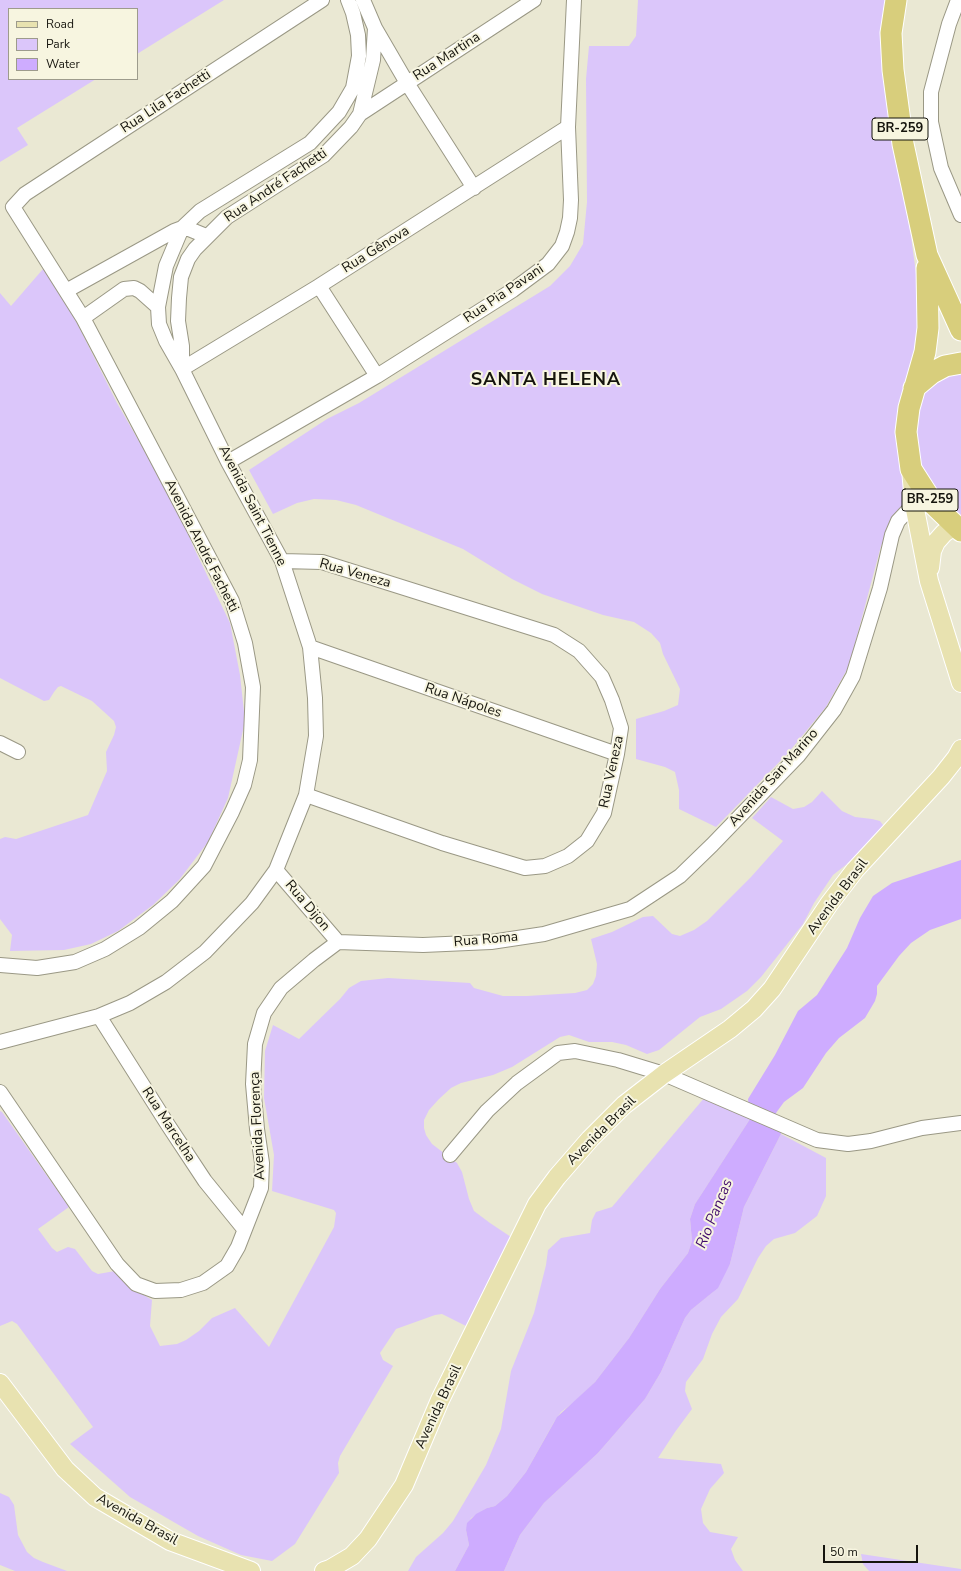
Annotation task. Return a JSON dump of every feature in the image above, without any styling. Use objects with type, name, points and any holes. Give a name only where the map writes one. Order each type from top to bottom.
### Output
[{"type":"highway","name":"BR-259","points":[[896,0],[891,33],[896,99],[903,144],[927,255],[928,328],[925,352],[909,408],[906,432],[910,469],[934,506],[959,527]]},
{"type":"highway","name":"BR-259","points":[[927,255],[961,330]]},
{"type":"highway","points":[[914,388],[932,373],[945,366],[961,363]]},
{"type":"main road","points":[[910,469],[914,504],[929,581],[961,683]]},
{"type":"main road","points":[[929,581],[932,551],[936,542],[944,533],[959,527]]},
{"type":"main road","name":"Avenida Brasil","points":[[324,1571],[352,1556],[368,1539],[404,1485],[440,1400],[537,1204],[557,1177],[590,1139],[624,1105],[664,1074],[730,1029],[754,1009],[768,994],[790,965],[829,904],[855,870],[941,778],[961,749]]},
{"type":"main road","name":"Avenida Brasil","points":[[0,1383],[65,1469],[94,1497],[170,1541],[251,1571]]},
{"type":"street","name":"Rua Lila Fachetti","points":[[14,207],[25,194],[322,0]]},
{"type":"street","name":"Rua André Fachetti","points":[[182,228],[200,211],[310,143],[339,112],[353,88],[359,56],[358,35],[353,13],[348,0]]},
{"type":"street","name":"Rua André Fachetti","points":[[206,236],[227,216],[324,156],[360,114],[373,60],[375,28],[363,0]]},
{"type":"street","name":"Rua Martina","points":[[360,114],[534,0]]},
{"type":"street","name":"Rua Pia Pavani","points":[[228,462],[377,376],[513,290],[548,264],[562,246],[570,218],[571,200],[568,127],[574,0]]},
{"type":"street","points":[[958,0],[949,24],[931,92],[931,122],[941,168],[961,215]]},
{"type":"street","points":[[375,28],[474,188]]},
{"type":"street","name":"Rua Gênova","points":[[182,369],[319,286],[568,127]]},
{"type":"street","name":"Avenida André Fachetti","points":[[0,965],[37,968],[75,962],[105,949],[139,928],[172,901],[204,866],[244,785],[250,760],[253,687],[245,643],[232,602],[83,318],[14,207]]},
{"type":"street","points":[[66,290],[158,239],[182,228],[206,236]]},
{"type":"street","name":"Avenida Saint Tienne","points":[[0,1042],[99,1016],[130,1003],[166,982],[205,952],[252,903],[276,870],[306,795],[316,736],[315,698],[310,647],[282,561],[228,462],[182,369],[166,341],[159,324],[158,307],[166,266],[182,228]]},
{"type":"street","name":"Avenida Saint Tienne","points":[[182,369],[182,346],[178,321],[181,277],[188,259],[195,248],[206,236]]},
{"type":"street","points":[[319,286],[377,376]]},
{"type":"street","points":[[83,318],[124,289],[134,288],[140,291],[158,307]]},
{"type":"street","name":"Avenida San Marino","points":[[630,909],[680,876],[712,846],[798,756],[834,710],[853,676],[880,588],[892,535],[898,521],[914,504]]},
{"type":"street","name":"Rua Veneza","points":[[282,561],[322,562],[554,635],[579,651],[602,676],[621,728],[604,813],[587,841],[568,856],[545,866],[525,868],[517,866],[442,843],[306,795]]},
{"type":"street","name":"Rua Nápoles","points":[[310,647],[617,754]]},
{"type":"street","points":[[0,743],[18,752]]},
{"type":"street","name":"Rua Dijon","points":[[276,870],[338,942]]},
{"type":"street","name":"Rua Roma","points":[[338,942],[423,945],[491,942],[544,934],[585,924],[630,909]]},
{"type":"street","name":"Avenida Florença","points":[[0,1092],[117,1264],[136,1284],[155,1291],[181,1290],[203,1283],[227,1266],[238,1247],[261,1188],[262,1163],[253,1084],[255,1044],[264,1013],[281,988],[338,942]]},
{"type":"street","name":"Rua Marcelha","points":[[99,1016],[205,1181],[244,1229]]},
{"type":"street","points":[[450,1155],[487,1111],[517,1083],[558,1053],[575,1051],[618,1060],[664,1074],[817,1140],[848,1144],[871,1141],[922,1128],[961,1123]]},
{"type":"green space","points":[[0,0],[224,0],[138,53],[138,8],[8,8],[8,80],[94,80],[17,128],[28,145],[0,162]]},
{"type":"green space","points":[[638,0],[890,0],[890,124],[911,236],[923,326],[920,342],[913,496],[897,515],[881,546],[849,666],[826,707],[788,753],[716,827],[679,809],[679,790],[675,772],[665,767],[636,759],[636,719],[664,711],[678,705],[680,689],[663,654],[660,643],[651,633],[634,622],[603,615],[542,594],[512,579],[463,549],[356,505],[336,500],[314,499],[297,503],[273,514],[249,470],[327,419],[359,403],[550,286],[570,266],[583,244],[587,202],[586,79],[589,46],[629,46],[636,36]]},
{"type":"green space","points":[[43,269],[62,293],[117,403],[178,509],[194,548],[230,623],[240,675],[245,721],[228,798],[208,842],[179,880],[153,905],[118,931],[91,944],[64,950],[10,951],[12,935],[0,919],[0,839],[5,837],[16,839],[88,815],[107,771],[106,752],[116,727],[114,721],[92,701],[61,686],[58,687],[49,700],[44,701],[0,678],[0,293],[11,306]]},
{"type":"green space","points":[[948,368],[961,372],[961,516],[950,513],[929,488],[916,456],[914,415],[922,384]]},
{"type":"green space","points":[[822,791],[842,811],[855,817],[880,821],[883,825],[881,833],[875,842],[833,875],[814,903],[803,924],[761,977],[747,991],[721,1009],[700,1017],[659,1050],[647,1054],[626,1045],[612,1042],[589,1042],[569,1035],[560,1037],[512,1067],[493,1075],[461,1083],[451,1088],[429,1110],[424,1120],[426,1135],[432,1144],[457,1163],[462,1172],[469,1199],[474,1211],[514,1239],[468,1327],[442,1314],[435,1315],[396,1329],[380,1353],[383,1360],[393,1366],[340,1456],[338,1463],[339,1473],[295,1544],[272,1561],[241,1555],[198,1536],[130,1497],[70,1444],[93,1427],[17,1324],[12,1321],[0,1326],[0,1111],[69,1207],[38,1229],[52,1248],[57,1252],[68,1247],[75,1249],[92,1271],[98,1274],[115,1271],[134,1289],[152,1300],[150,1326],[160,1346],[177,1344],[186,1340],[199,1331],[212,1318],[235,1308],[269,1347],[334,1227],[336,1213],[334,1210],[272,1191],[274,1155],[264,1098],[265,1051],[273,1025],[299,1039],[340,999],[349,988],[361,981],[388,978],[470,983],[474,988],[503,996],[575,993],[587,990],[593,984],[596,976],[597,964],[591,939],[612,932],[643,917],[653,916],[672,934],[680,936],[694,930],[707,921],[751,877],[783,841],[752,818],[771,797],[793,809],[804,807],[812,802]]},
{"type":"green space","points":[[705,1097],[750,1119],[695,1204],[690,1219],[692,1241],[688,1253],[660,1289],[629,1338],[595,1382],[561,1412],[526,1472],[507,1496],[495,1506],[487,1508],[471,1518],[466,1530],[469,1545],[455,1571],[408,1571],[416,1557],[443,1533],[453,1521],[486,1465],[501,1429],[511,1371],[534,1313],[546,1265],[548,1250],[561,1238],[590,1233],[592,1220],[596,1212],[612,1207]]},
{"type":"green space","points":[[781,1134],[826,1158],[826,1196],[817,1216],[795,1233],[774,1239],[766,1246],[758,1258],[738,1299],[721,1317],[712,1334],[703,1359],[686,1382],[685,1391],[692,1409],[658,1458],[721,1464],[724,1473],[710,1489],[701,1509],[703,1523],[710,1532],[738,1537],[731,1549],[735,1560],[743,1571],[504,1571],[520,1535],[544,1503],[598,1453],[645,1399],[661,1372],[685,1318],[691,1310],[713,1292],[730,1264],[744,1207]]},
{"type":"green space","points":[[0,1493],[9,1497],[14,1505],[18,1535],[27,1552],[34,1558],[67,1571],[15,1571],[0,1565]]},
{"type":"green space","points":[[861,1554],[961,1569],[961,1571],[869,1571],[863,1564]]},
{"type":"water","name":"Rio Pancas","points":[[961,860],[961,919],[930,930],[911,943],[899,956],[877,986],[875,1001],[865,1018],[839,1038],[826,1053],[803,1088],[784,1102],[776,1113],[781,1134],[744,1207],[730,1264],[718,1288],[691,1310],[685,1318],[661,1372],[645,1399],[598,1453],[544,1503],[520,1535],[504,1571],[455,1571],[469,1545],[466,1530],[467,1523],[476,1514],[487,1508],[495,1506],[507,1496],[526,1472],[557,1417],[595,1382],[629,1338],[660,1289],[688,1253],[692,1241],[690,1219],[695,1204],[750,1119],[748,1099],[775,1055],[798,1011],[817,995],[847,948],[860,918],[873,896],[892,883]]},
{"type":"district","name":"SANTA HELENA","points":[[546,381]]}]
